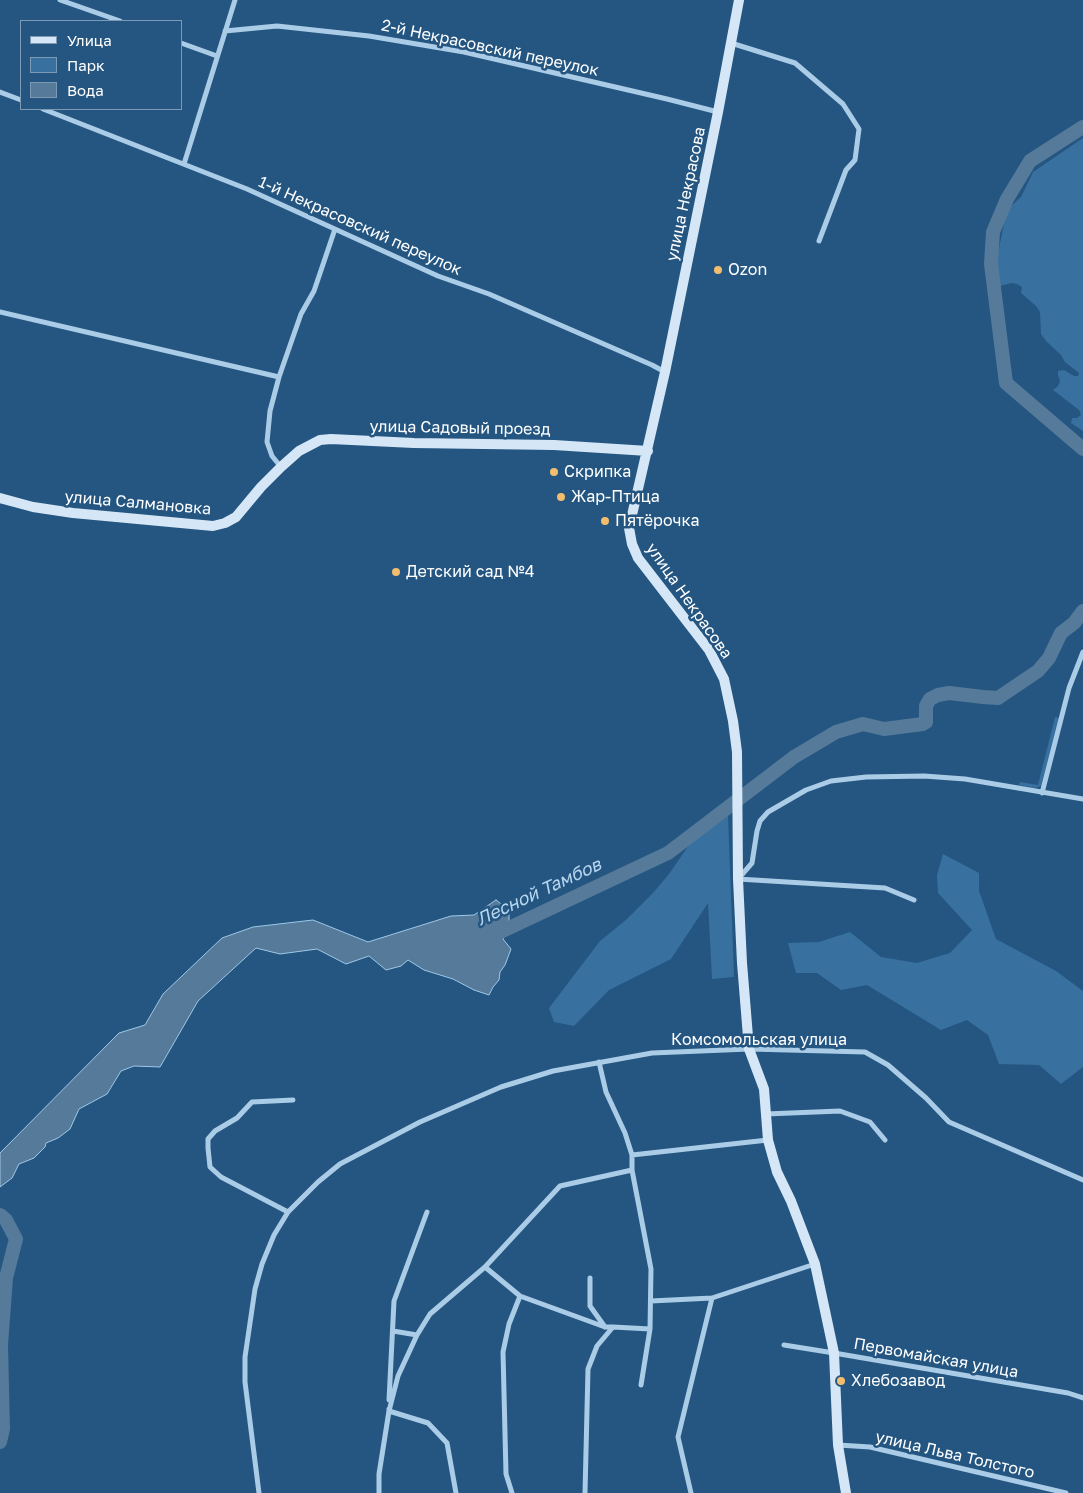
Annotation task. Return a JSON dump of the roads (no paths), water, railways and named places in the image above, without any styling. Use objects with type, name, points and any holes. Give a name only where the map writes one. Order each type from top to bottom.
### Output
[{"type":"street","points":[[60,0],[117,20]]},
{"type":"street","points":[[184,164],[235,0]]},
{"type":"street","name":"улица Некрасова","points":[[736,1],[718,112],[665,372],[630,528],[632,544],[638,558],[709,650],[724,679],[737,752],[738,879],[749,1049],[764,1089],[768,1140],[776,1172],[790,1201],[815,1264],[834,1353],[838,1445],[846,1493]]},
{"type":"street","name":"2-й Некрасовский переулок","points":[[225,31],[277,26],[369,36],[464,52],[718,112]]},
{"type":"street","points":[[182,43],[217,56]]},
{"type":"street","points":[[730,43],[795,63],[844,104],[860,129],[855,160],[846,170],[820,241]]},
{"type":"street","points":[[0,92],[20,100]]},
{"type":"street","name":"1-й Некрасовский переулок","points":[[46,110],[247,189],[438,276],[489,294],[665,372]]},
{"type":"street","points":[[281,467],[268,448],[266,436],[270,411],[279,377],[301,314],[314,291],[335,230]]},
{"type":"street","points":[[0,312],[279,377]]},
{"type":"street","name":"улица Садовый проезд","points":[[281,467],[306,446],[320,440],[331,439],[414,443],[554,445],[648,450]]},
{"type":"street","name":"улица Салмановка","points":[[0,498],[33,507],[73,513],[213,526],[225,523],[236,517],[281,467]]},
{"type":"street","points":[[1042,793],[1069,688],[1083,652]]},
{"type":"street","points":[[738,879],[752,863],[760,820],[768,812],[806,790],[831,782],[866,777],[924,776],[965,779],[1083,799]]},
{"type":"street","points":[[738,879],[885,888],[914,900]]},
{"type":"street","name":"Комсомольская улица","points":[[258,1493],[245,1382],[245,1357],[255,1289],[262,1264],[274,1235],[288,1212],[318,1182],[340,1164],[420,1122],[501,1087],[552,1071],[652,1054],[749,1049],[865,1052],[888,1064],[926,1098],[949,1122],[1083,1180]]},
{"type":"street","points":[[599,1062],[606,1092],[625,1133],[632,1155],[632,1170],[651,1269],[650,1329],[641,1385]]},
{"type":"street","points":[[288,1212],[221,1177],[210,1167],[208,1139],[215,1131],[237,1118],[252,1102],[293,1100]]},
{"type":"street","points":[[766,1114],[840,1111],[870,1122],[885,1140]]},
{"type":"street","points":[[632,1155],[768,1140]]},
{"type":"street","points":[[379,1493],[379,1474],[389,1411],[398,1376],[416,1336],[430,1314],[485,1267],[560,1186],[632,1170]]},
{"type":"street","points":[[389,1411],[394,1301],[427,1212]]},
{"type":"street","points":[[651,1301],[712,1298],[815,1264]]},
{"type":"street","points":[[485,1267],[520,1296],[605,1327],[650,1329]]},
{"type":"street","points":[[590,1278],[590,1306],[605,1327]]},
{"type":"street","points":[[512,1493],[506,1474],[504,1352],[509,1324],[520,1296]]},
{"type":"street","points":[[691,1493],[678,1437],[712,1298]]},
{"type":"street","points":[[585,1493],[588,1369],[597,1346],[614,1327]]},
{"type":"street","points":[[393,1331],[416,1336]]},
{"type":"street","name":"Первомайская улица","points":[[784,1345],[1083,1398]]},
{"type":"street","points":[[389,1411],[428,1423],[447,1443],[456,1493]]},
{"type":"street","name":"улица Льва Толстого","points":[[838,1445],[870,1448],[1066,1493]]},
{"type":"water","points":[[496,900],[509,910],[509,927],[503,939],[511,949],[500,972],[499,980],[489,995],[474,990],[453,979],[424,970],[408,960],[401,966],[386,970],[369,956],[346,964],[317,949],[280,954],[256,948],[198,1001],[160,1067],[134,1066],[121,1071],[107,1094],[79,1109],[70,1129],[58,1138],[46,1143],[45,1147],[34,1158],[19,1164],[12,1178],[0,1187],[0,1153],[119,1033],[145,1025],[163,994],[222,938],[253,927],[313,920],[368,942],[451,916],[474,915]]},
{"type":"waterway","name":"Лесной Тамбов","points":[[1083,127],[1030,161],[1007,199],[993,232],[991,264],[1006,383],[1083,449]]},
{"type":"waterway","name":"Лесной Тамбов","points":[[492,936],[668,853],[794,757],[836,732],[863,724],[884,729],[923,724],[926,722],[926,706],[930,699],[938,695],[949,693],[998,698],[1038,671],[1049,658],[1061,633],[1074,623],[1083,611]]},
{"type":"waterway","points":[[0,1215],[6,1220],[16,1239],[6,1278],[1,1345],[3,1429],[0,1442]]},
{"type":"place","name":"Ozon","points":[[718,270]]},
{"type":"place","name":"Скрипка","points":[[554,472]]},
{"type":"place","name":"Жар-Птица","points":[[561,497]]},
{"type":"place","name":"Пятёрочка","points":[[605,521]]},
{"type":"place","name":"Детский сад №4","points":[[396,572]]},
{"type":"place","name":"Хлебозавод","points":[[841,1381]]}]
